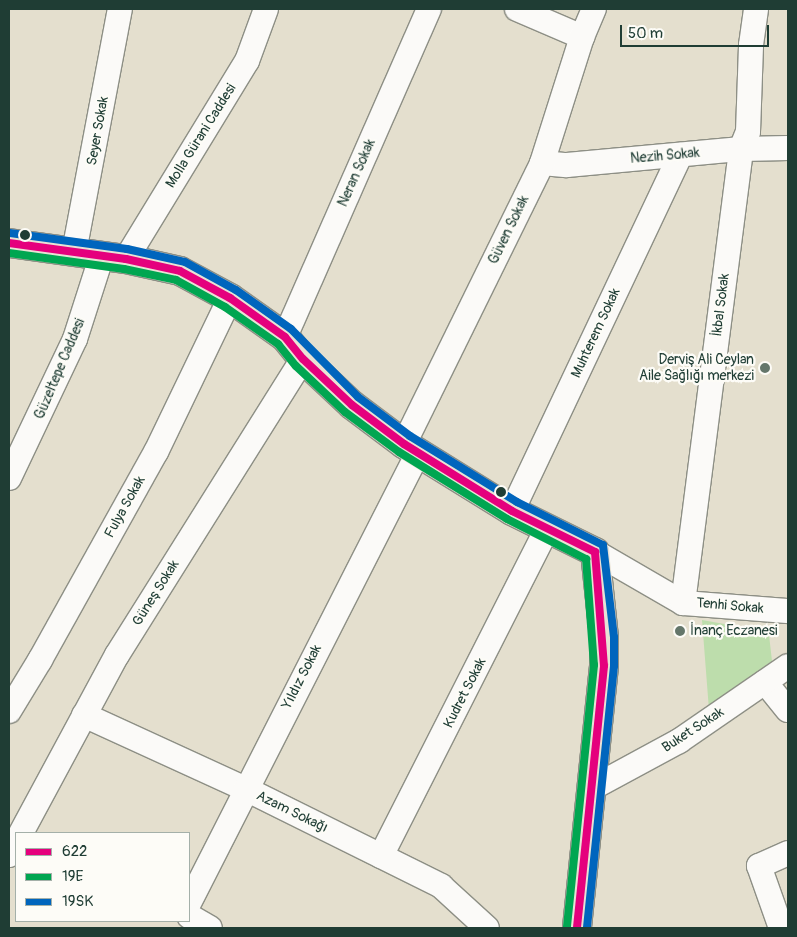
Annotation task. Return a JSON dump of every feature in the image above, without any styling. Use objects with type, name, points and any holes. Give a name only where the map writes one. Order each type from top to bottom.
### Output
[{"type":"main road","points":[[9,242],[114,257],[180,271],[230,298],[285,337],[303,359],[352,405],[411,448],[512,511],[595,552],[604,638],[594,787],[572,925]]},
{"type":"street","name":"Seyer Sokak","points":[[74,252],[120,9]]},
{"type":"street","name":"Molla Gürani Caddesi","points":[[114,257],[247,61],[266,9]]},
{"type":"street","name":"Neran Sokak","points":[[285,337],[429,9]]},
{"type":"street","points":[[517,9],[582,37]]},
{"type":"street","name":"Güven Sokak","points":[[411,448],[542,163],[582,37],[594,9]]},
{"type":"street","name":"İkbal Sokak","points":[[683,602],[741,149],[748,132],[751,45],[756,9]]},
{"type":"street","name":"Nezih Sokak","points":[[542,163],[567,165],[741,149],[788,148]]},
{"type":"street","name":"Muhterem Sokak","points":[[512,511],[680,155]]},
{"type":"street","name":"Güzeltepe Caddesi","points":[[9,478],[114,257]]},
{"type":"street","name":"Fulya Sokak","points":[[9,711],[40,660],[156,452],[230,298]]},
{"type":"street","name":"Güneş Sokak","points":[[22,832],[116,655],[303,359]]},
{"type":"street","name":"Yıldız Sokak","points":[[190,901],[411,448]]},
{"type":"street","name":"Kudret Sokak","points":[[381,856],[547,529]]},
{"type":"street","name":"Tenhi Sokak","points":[[595,552],[683,602],[788,611]]},
{"type":"street","name":"Buket Sokak","points":[[594,787],[679,741],[788,666]]},
{"type":"street","points":[[765,682],[788,710]]},
{"type":"street","name":"Azam Sokağı","points":[[84,715],[246,789],[441,886],[487,928]]},
{"type":"street","points":[[9,855],[15,843]]},
{"type":"street","points":[[781,928],[759,866],[788,853]]},
{"type":"street","points":[[190,917],[210,928]]},
{"type":"green space","points":[[702,620],[741,627],[768,626],[772,661],[709,710]]},
{"type":"transit line","name":"19SK","points":[[10,233],[127,249],[185,262],[236,290],[291,329],[358,397],[410,436],[517,502],[603,545],[614,637],[614,666],[587,928]]},
{"type":"transit line","name":"622","points":[[9,243],[126,259],[180,271],[230,298],[285,337],[303,359],[352,405],[404,444],[512,511],[595,552],[604,666],[577,928]]},
{"type":"transit line","name":"19E","points":[[9,253],[124,269],[176,280],[225,307],[278,344],[296,366],[345,412],[399,452],[507,519],[586,559],[594,665],[567,927]]},
{"type":"place","name":"Derviş Ali Ceylan Aile Sağlığı merkezi","points":[[765,368]]},
{"type":"place","name":"İnanç Eczanesi","points":[[680,631]]}]
